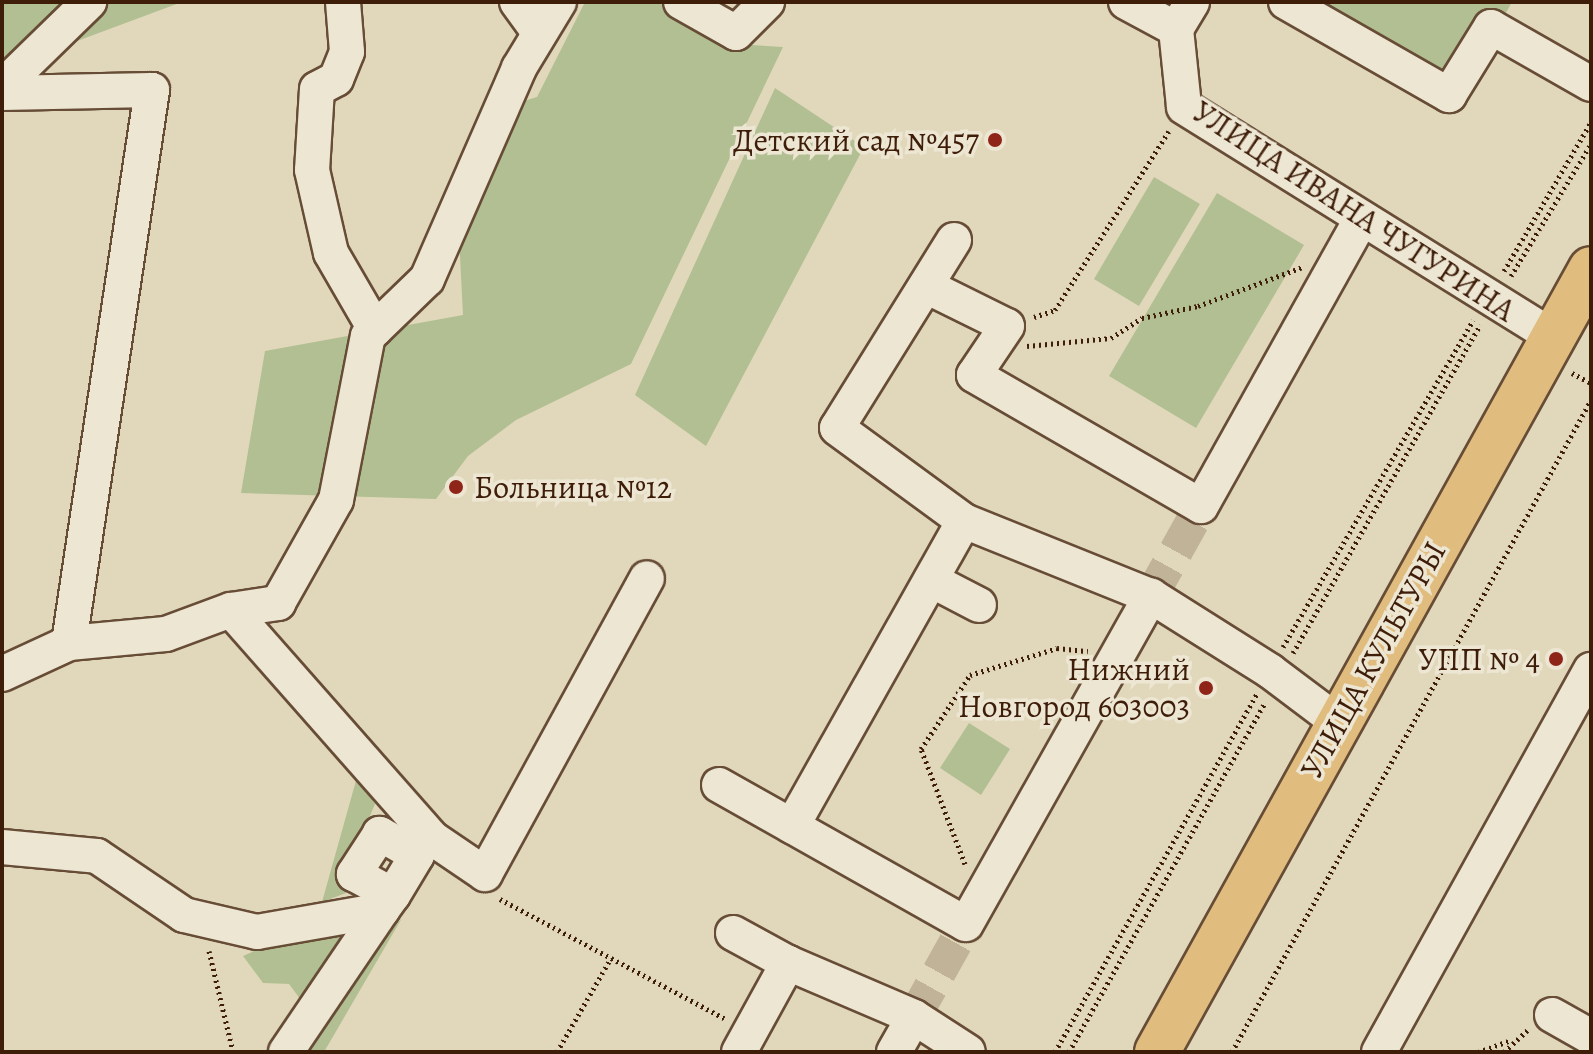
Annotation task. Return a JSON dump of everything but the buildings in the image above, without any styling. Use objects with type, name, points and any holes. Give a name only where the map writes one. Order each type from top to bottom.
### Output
[{"type":"main road","name":"УЛИЦА КУЛЬТУРЫ","points":[[1157,1052],[1591,269]]},
{"type":"street","points":[[2,90],[89,2]]},
{"type":"street","points":[[343,2],[347,52],[336,79],[317,89],[312,170],[331,253],[375,329]]},
{"type":"street","points":[[517,2],[537,30]]},
{"type":"street","points":[[2,674],[69,643],[166,634],[231,610],[278,603],[336,500],[368,336],[427,279],[537,30],[559,2]]},
{"type":"street","points":[[681,2],[736,33],[767,2]]},
{"type":"street","name":"УЛИЦА ИВАНА ЧУГУРИНА","points":[[1126,2],[1184,16],[1184,107],[1360,221],[1553,337]]},
{"type":"street","points":[[1286,2],[1449,95],[1496,15],[1591,84]]},
{"type":"street","points":[[2,90],[152,90],[69,643]]},
{"type":"street","points":[[926,286],[999,338],[974,375],[1201,506],[1360,221]]},
{"type":"street","points":[[954,240],[837,428],[964,521],[1151,596],[1274,674],[1338,722]]},
{"type":"street","points":[[792,826],[964,521]]},
{"type":"street","points":[[231,610],[432,838],[485,874],[647,578]]},
{"type":"street","points":[[931,580],[979,605]]},
{"type":"street","points":[[719,785],[966,924],[1151,596]]},
{"type":"street","points":[[1379,1052],[1591,670]]},
{"type":"street","points":[[2,847],[97,856],[184,915],[257,932],[388,902],[286,1052]]},
{"type":"street","points":[[733,933],[788,963],[914,1017],[968,1052]]},
{"type":"street","points":[[744,1042],[788,963]]},
{"type":"street","points":[[1552,1015],[1591,1037]]},
{"type":"street","points":[[894,1052],[914,1017]]},
{"type":"path","points":[[999,338],[1055,310],[1184,107]]},
{"type":"path","points":[[1055,1052],[1591,122]]},
{"type":"path","points":[[1069,1052],[1274,674],[1489,300],[1591,144]]},
{"type":"path","points":[[999,338],[1111,338],[1142,318],[1198,306],[1293,269],[1339,259]]},
{"type":"path","points":[[1232,1052],[1591,400]]},
{"type":"path","points":[[981,897],[951,834],[921,749],[970,675],[1057,648],[1115,659]]},
{"type":"path","points":[[487,892],[611,958],[744,1042]]},
{"type":"path","points":[[201,919],[233,1052]]},
{"type":"path","points":[[557,1052],[611,958]]},
{"type":"path","points":[[1478,1052],[1512,1040]]},
{"type":"green space","points":[[2,2],[182,2],[2,69]]},
{"type":"green space","points":[[585,2],[664,2],[736,44],[783,47],[631,364],[516,420],[468,456],[436,499],[241,493],[265,351],[463,315],[459,237],[514,104],[537,97]]},
{"type":"green space","points":[[1284,2],[1512,2],[1456,102]]},
{"type":"green space","points":[[775,88],[864,147],[706,446],[635,395]]},
{"type":"green space","points":[[1154,177],[1200,204],[1139,306],[1094,279]]},
{"type":"green space","points":[[1217,193],[1304,245],[1196,428],[1109,376]]},
{"type":"green space","points":[[969,723],[1010,749],[981,795],[940,768]]},
{"type":"green space","points":[[357,777],[375,804],[350,863],[346,893],[322,902]]},
{"type":"green space","points":[[402,918],[324,1052],[294,1052],[346,976]]},
{"type":"green space","points":[[354,926],[306,1007],[289,984],[263,983],[243,956],[286,937]]},
{"type":"tunnel","points":[[1151,596],[1201,506]]},
{"type":"tunnel","points":[[914,1017],[966,924]]},
{"type":"place","name":"Детский сад №457","points":[[995,140]]},
{"type":"place","name":"Больница №12","points":[[456,487]]},
{"type":"place","name":"УПП № 4","points":[[1556,659]]},
{"type":"place","name":"Нижний Новгород 603003","points":[[1206,688]]}]
